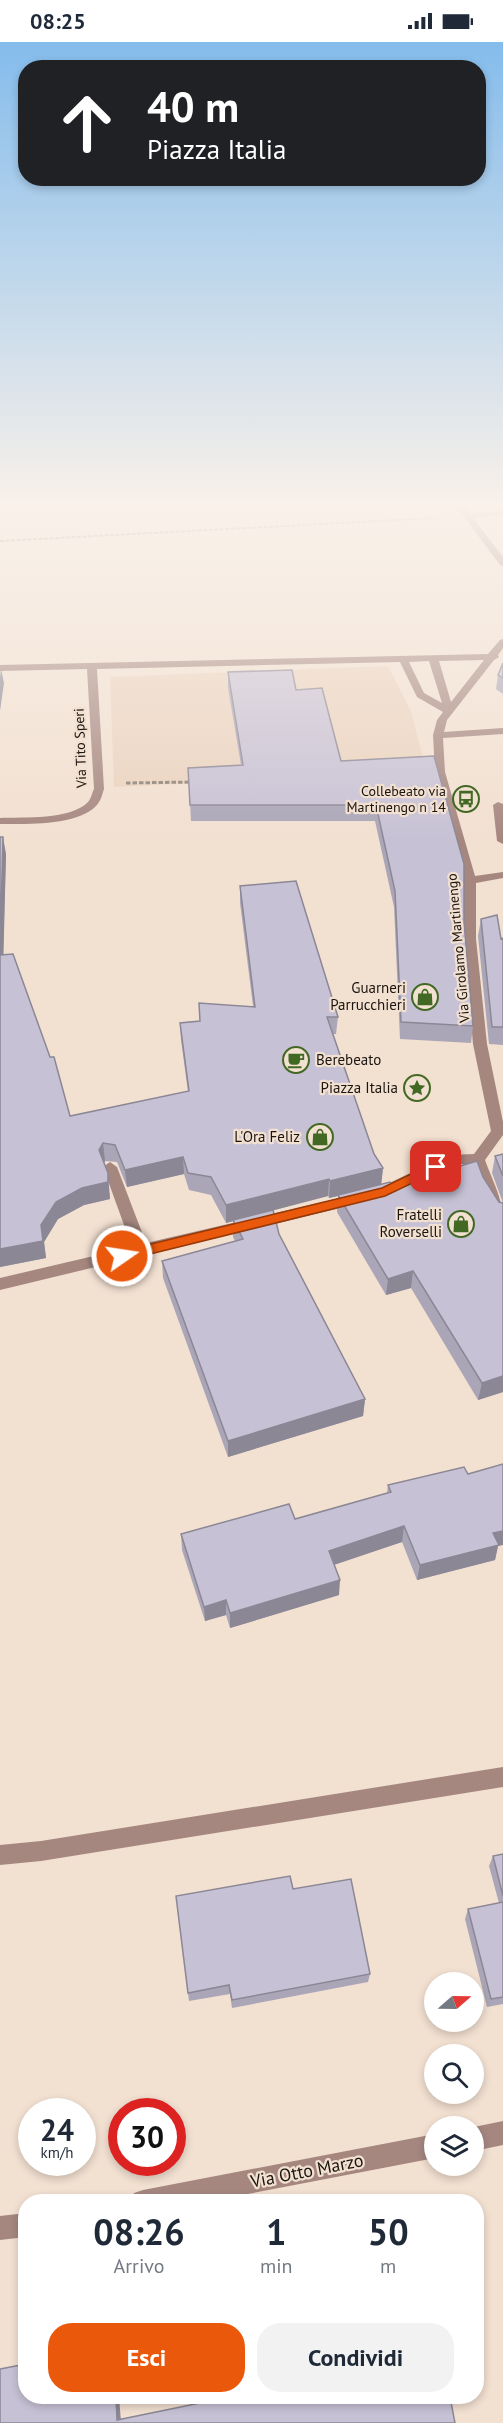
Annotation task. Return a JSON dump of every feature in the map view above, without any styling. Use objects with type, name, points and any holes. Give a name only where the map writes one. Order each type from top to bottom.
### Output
[{"type":"street","name":"Via Girolamo Martinengo","points":[[500,1132],[480,1044],[470,939],[470,880],[440,772],[438,735],[442,720],[503,642]]},
{"type":"street","points":[[433,658],[449,712]]},
{"type":"street","points":[[0,668],[433,658],[491,659],[503,665]]},
{"type":"street","points":[[403,659],[420,696],[449,712]]},
{"type":"street","name":"Via Tito Speri","points":[[0,821],[76,814],[93,804],[99,778],[92,665]]},
{"type":"street","points":[[438,735],[503,731]]},
{"type":"street","points":[[498,805],[503,841]]},
{"type":"street","points":[[470,880],[503,875]]},
{"type":"street","points":[[478,1159],[500,1132]]},
{"type":"street","points":[[0,1284],[142,1252],[385,1192],[453,1159],[478,1159]]},
{"type":"street","points":[[478,1159],[489,1193],[503,1214]]},
{"type":"street","points":[[110,1167],[142,1252]]},
{"type":"street","points":[[0,1854],[52,1849],[503,1777]]},
{"type":"street","points":[[484,2137],[503,2133]]},
{"type":"street","name":"Via Otto Marzo","points":[[185,2194],[424,2148]]},
{"type":"street","points":[[0,2228],[18,2225]]},
{"type":"path","points":[[99,778],[204,782]]},
{"type":"shaded area","points":[[388,666],[411,711],[425,766],[392,774],[114,787],[110,677]]},
{"type":"building","points":[[503,663],[503,678],[498,675]]},
{"type":"building","points":[[292,670],[296,690],[322,688],[341,761],[434,756],[464,864],[464,922],[473,1026],[401,1022],[395,891],[376,805],[190,805],[188,768],[243,765],[228,672]]},
{"type":"building","points":[[0,837],[3,837],[0,955]]},
{"type":"building","points":[[296,881],[338,1017],[327,1017],[374,1154],[383,1168],[226,1205],[211,1177],[188,1173],[183,1157],[125,1170],[115,1145],[103,1143],[99,1150],[108,1173],[108,1182],[82,1188],[56,1202],[41,1225],[43,1241],[0,1249],[0,955],[13,954],[50,1057],[54,1057],[70,1116],[189,1091],[180,1023],[200,1021],[199,1003],[255,1007],[240,886]]},
{"type":"building","points":[[497,915],[501,939],[503,938],[503,1027],[492,1027],[481,919]]},
{"type":"building","points":[[503,1154],[503,1176],[495,1156]]},
{"type":"building","points":[[477,1161],[483,1177],[499,1202],[503,1203],[503,1376],[482,1383],[413,1271],[388,1279],[338,1195],[390,1182],[393,1186]]},
{"type":"building","points":[[273,1210],[279,1234],[365,1399],[228,1441],[162,1261],[243,1239],[233,1220]]},
{"type":"building","points":[[503,1464],[503,1531],[493,1533],[499,1545],[420,1565],[404,1526],[329,1551],[340,1580],[230,1613],[226,1600],[204,1607],[181,1534],[289,1504],[295,1519],[391,1492],[388,1485],[464,1467],[468,1474]]},
{"type":"building","points":[[503,1854],[503,1896],[493,1856]]},
{"type":"building","points":[[290,1876],[293,1889],[351,1879],[370,1974],[232,2000],[229,1985],[188,1993],[176,1896]]},
{"type":"building","points":[[503,1902],[503,1997],[491,1999],[468,1909]]},
{"type":"building","points":[[18,2366],[18,2404],[116,2404],[117,2420],[195,2404],[451,2404],[455,2423],[0,2423],[0,2369]]},
{"type":"place","name":"Collebeato via Martinengo n 14","points":[[466,799]]},
{"type":"place","name":"Guarneri Parrucchieri","points":[[425,997]]},
{"type":"place","name":"Berebeato","points":[[296,1060]]},
{"type":"place","name":"Piazza Italia","points":[[417,1088]]},
{"type":"place","name":"L'Ora Feliz","points":[[320,1137]]},
{"type":"place","name":"Fratelli Roverselli","points":[[461,1224]]},
{"type":"route","points":[[122,1256],[385,1192],[436,1167]]}]
